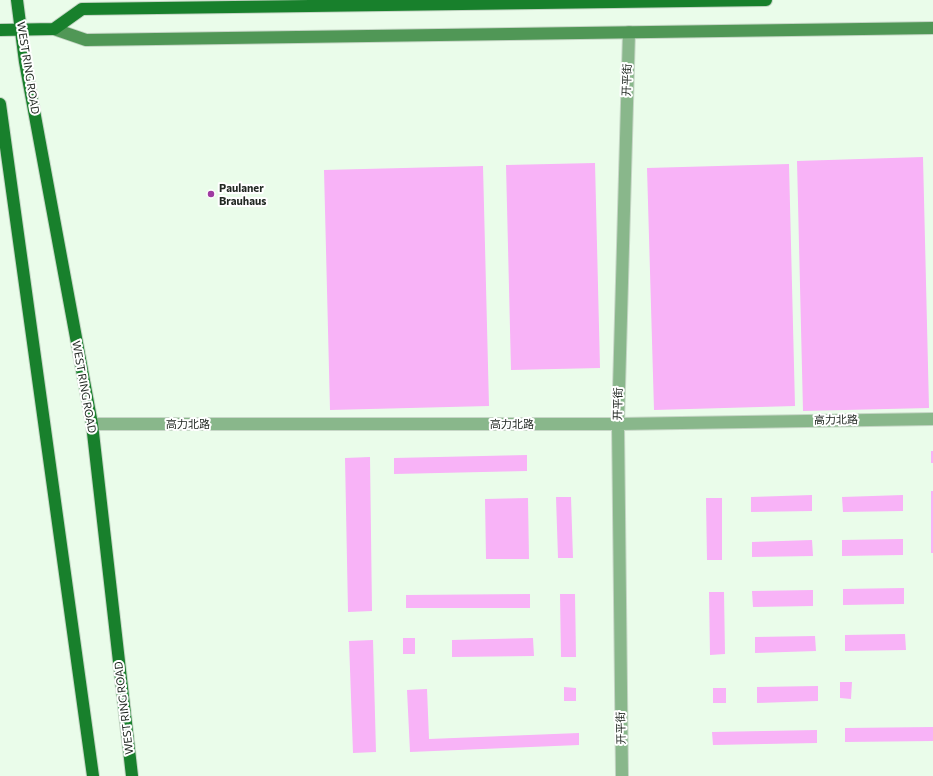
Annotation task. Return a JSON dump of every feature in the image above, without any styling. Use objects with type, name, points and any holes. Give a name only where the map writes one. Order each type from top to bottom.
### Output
[{"type":"main road","name":"WEST RING ROAD","points":[[17,0],[25,62],[92,424],[132,776]]},
{"type":"main road","points":[[0,30],[54,30],[82,9],[766,0]]},
{"type":"main road","points":[[0,104],[93,776]]},
{"type":"street","points":[[54,30],[86,40],[933,28]]},
{"type":"street","name":"开平街","points":[[622,776],[618,424],[629,32]]},
{"type":"street","name":"高力北路","points":[[92,424],[618,424],[933,419]]},
{"type":"building","points":[[923,157],[929,408],[803,411],[797,161]]},
{"type":"building","points":[[595,163],[600,368],[511,370],[506,165]]},
{"type":"building","points":[[789,164],[795,406],[654,410],[647,168]]},
{"type":"building","points":[[483,166],[489,406],[330,410],[324,170]]},
{"type":"building","points":[[931,451],[933,451],[933,463],[931,463]]},
{"type":"building","points":[[527,455],[527,471],[394,474],[394,458]]},
{"type":"building","points":[[370,457],[372,611],[348,612],[345,458]]},
{"type":"building","points":[[931,491],[933,491],[933,553],[931,553]]},
{"type":"building","points":[[812,495],[812,511],[751,512],[751,497]]},
{"type":"building","points":[[903,495],[903,511],[843,512],[842,497]]},
{"type":"building","points":[[556,497],[571,497],[573,558],[558,558]]},
{"type":"building","points":[[528,498],[529,559],[486,559],[485,499]]},
{"type":"building","points":[[706,498],[722,498],[722,560],[707,560]]},
{"type":"building","points":[[903,539],[903,555],[842,556],[842,540]]},
{"type":"building","points":[[812,540],[813,556],[752,557],[752,542]]},
{"type":"building","points":[[904,588],[904,604],[843,605],[843,589]]},
{"type":"building","points":[[813,590],[813,606],[753,607],[752,591]]},
{"type":"building","points":[[709,592],[724,592],[725,654],[710,655]]},
{"type":"building","points":[[530,594],[530,608],[406,608],[406,595]]},
{"type":"building","points":[[560,594],[575,594],[576,657],[561,657]]},
{"type":"building","points":[[905,634],[906,650],[845,651],[845,635]]},
{"type":"building","points":[[815,636],[816,651],[755,653],[755,637]]},
{"type":"building","points":[[403,638],[415,638],[415,654],[403,654]]},
{"type":"building","points":[[533,638],[534,656],[452,657],[452,640]]},
{"type":"building","points":[[373,640],[376,752],[353,753],[349,641]]},
{"type":"building","points":[[840,682],[852,682],[851,699],[840,698]]},
{"type":"building","points":[[818,686],[818,701],[757,703],[757,687]]},
{"type":"building","points":[[564,687],[576,688],[576,701],[564,701]]},
{"type":"building","points":[[713,688],[726,688],[726,703],[713,703]]},
{"type":"building","points":[[427,689],[429,739],[579,733],[579,745],[410,752],[407,690]]},
{"type":"building","points":[[933,727],[933,741],[845,742],[845,728]]},
{"type":"building","points":[[817,730],[817,743],[713,745],[712,732]]},
{"type":"place","name":"Paulaner Brauhaus","points":[[211,194]]}]
